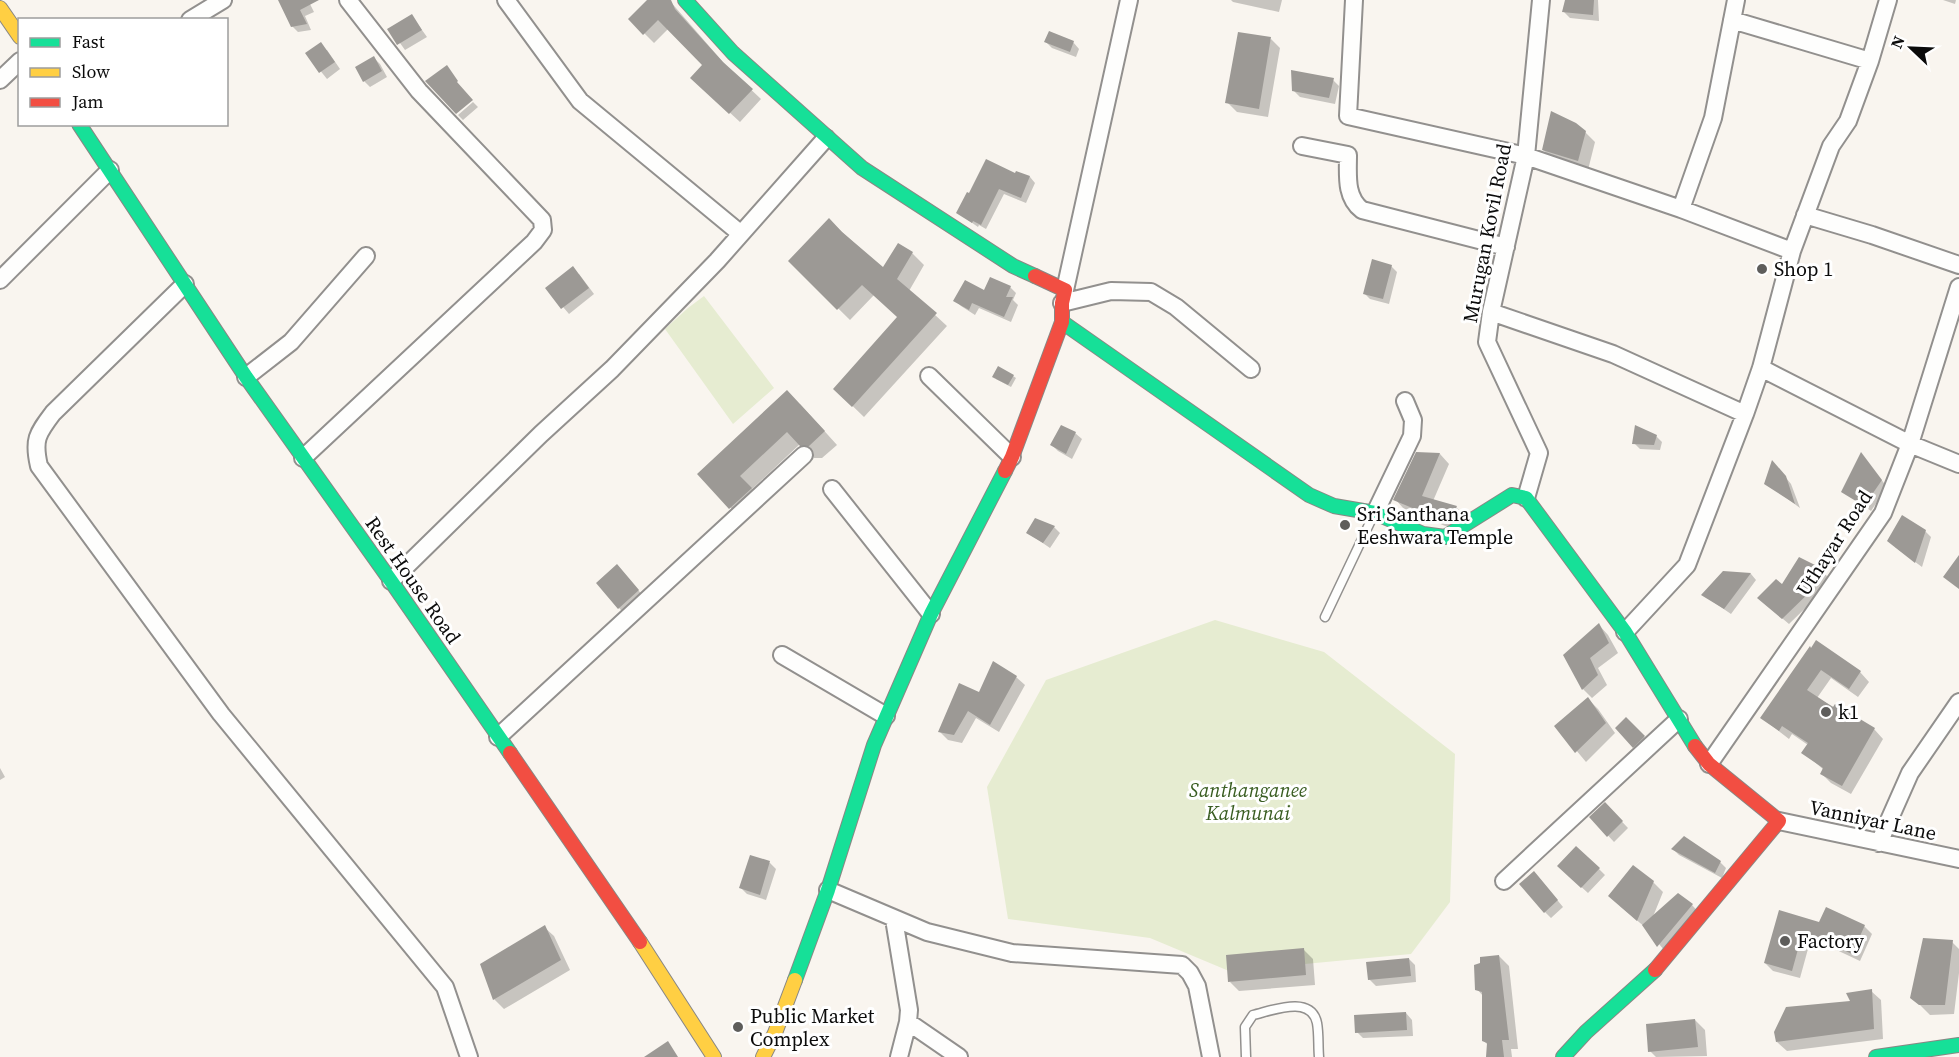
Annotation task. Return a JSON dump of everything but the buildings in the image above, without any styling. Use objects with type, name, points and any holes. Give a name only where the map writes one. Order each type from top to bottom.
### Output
[{"type":"main road","points":[[685,0],[733,53],[862,168],[962,234],[1064,296],[1062,322],[1012,456],[931,614],[874,745],[828,890],[775,1033],[763,1057]]},
{"type":"main road","points":[[0,8],[18,34]]},
{"type":"main road","name":"Rest House Road","points":[[80,126],[246,377],[391,581],[637,937],[714,1057]]},
{"type":"main road","points":[[1062,322],[1309,495],[1334,506],[1375,513],[1424,534],[1445,537],[1512,495],[1526,498],[1625,632],[1709,764],[1779,821],[1652,974],[1586,1032],[1563,1057]]},
{"type":"main road","points":[[1876,1057],[1959,1045]]},
{"type":"street","points":[[193,18],[223,0]]},
{"type":"street","points":[[303,458],[534,242],[543,230],[542,220],[419,90],[348,0]]},
{"type":"street","points":[[506,0],[580,101],[741,234]]},
{"type":"street","points":[[1129,0],[1064,296],[1111,291],[1151,292],[1176,307],[1251,369]]},
{"type":"street","points":[[1354,0],[1348,116],[1526,156],[1792,250]]},
{"type":"street","name":"Murugan Kovil Road","points":[[1526,498],[1539,453],[1487,342],[1491,312],[1526,156],[1541,0]]},
{"type":"street","points":[[1681,209],[1713,118],[1736,0]]},
{"type":"street","points":[[1625,632],[1687,564],[1761,368],[1792,250],[1831,146],[1848,121],[1870,61],[1888,0]]},
{"type":"street","points":[[1732,20],[1870,61]]},
{"type":"street","points":[[0,80],[18,64]]},
{"type":"street","points":[[391,581],[541,434],[612,369],[717,261],[826,138]]},
{"type":"street","points":[[1302,146],[1348,155],[1348,187],[1354,204],[1362,210],[1506,247]]},
{"type":"street","points":[[0,280],[110,170]]},
{"type":"street","points":[[1805,215],[1959,265]]},
{"type":"street","points":[[246,377],[291,342],[366,256]]},
{"type":"street","points":[[185,284],[53,413],[38,433],[35,448],[39,466],[221,714],[445,987],[469,1057]]},
{"type":"street","name":"Uthayar Road","points":[[1709,764],[1882,513],[1910,444],[1959,287]]},
{"type":"street","points":[[1491,312],[1613,354],[1745,414]]},
{"type":"street","points":[[1761,368],[1910,444],[1959,464]]},
{"type":"street","points":[[929,376],[1012,456]]},
{"type":"street","points":[[1375,513],[1412,436],[1413,420],[1405,401]]},
{"type":"street","points":[[498,736],[804,455]]},
{"type":"street","points":[[832,489],[931,614]]},
{"type":"street","points":[[782,655],[886,716]]},
{"type":"street","points":[[1879,843],[1910,773],[1959,702]]},
{"type":"street","points":[[1504,881],[1679,719]]},
{"type":"street","name":"Vanniyar Lane","points":[[1779,821],[1959,859]]},
{"type":"street","points":[[828,890],[927,932],[1012,953],[1182,964],[1197,986],[1211,1057]]},
{"type":"street","points":[[894,919],[909,1010],[899,1057]]},
{"type":"street","points":[[908,1022],[959,1057]]},
{"type":"lane","points":[[1325,617],[1375,513]]},
{"type":"lane","points":[[1246,1057],[1245,1027],[1253,1015],[1297,1006],[1309,1009],[1316,1020],[1319,1057]]},
{"type":"green space","points":[[704,296],[774,388],[733,424],[665,329]]},
{"type":"green space","name":"Santhanganee Kalmunai","points":[[1215,620],[1324,652],[1455,754],[1450,902],[1411,954],[1229,971],[1150,938],[1008,919],[987,787],[1046,680]]},
{"type":"traffic: fast","points":[[685,0],[733,53],[862,168],[1013,266],[1035,276]]},
{"type":"traffic: fast","points":[[80,126],[246,377],[510,753]]},
{"type":"traffic: fast","points":[[1062,322],[1309,495],[1334,506],[1375,513],[1423,534],[1445,537],[1512,495],[1526,498],[1625,632],[1695,746]]},
{"type":"traffic: fast","points":[[795,980],[828,890],[874,745],[931,614],[1005,471]]},
{"type":"traffic: fast","points":[[1563,1057],[1586,1032],[1655,970]]},
{"type":"traffic: fast","points":[[1876,1057],[1959,1045]]},
{"type":"traffic: slow","points":[[0,8],[18,34]]},
{"type":"traffic: slow","points":[[640,942],[714,1057]]},
{"type":"traffic: slow","points":[[763,1057],[775,1033],[795,980]]},
{"type":"traffic: jam","points":[[1005,471],[1062,322],[1065,290],[1035,276]]},
{"type":"traffic: jam","points":[[1655,970],[1779,821],[1709,764],[1695,746]]},
{"type":"traffic: jam","points":[[510,753],[640,942]]},
{"type":"place","name":"Shop 1","points":[[1762,269]]},
{"type":"place","name":"Sri Santhana Eeshwara Temple","points":[[1345,525]]},
{"type":"place","name":"k1","points":[[1826,712]]},
{"type":"place","name":"Factory","points":[[1785,941]]},
{"type":"place","name":"Public Market Complex","points":[[738,1027]]}]
